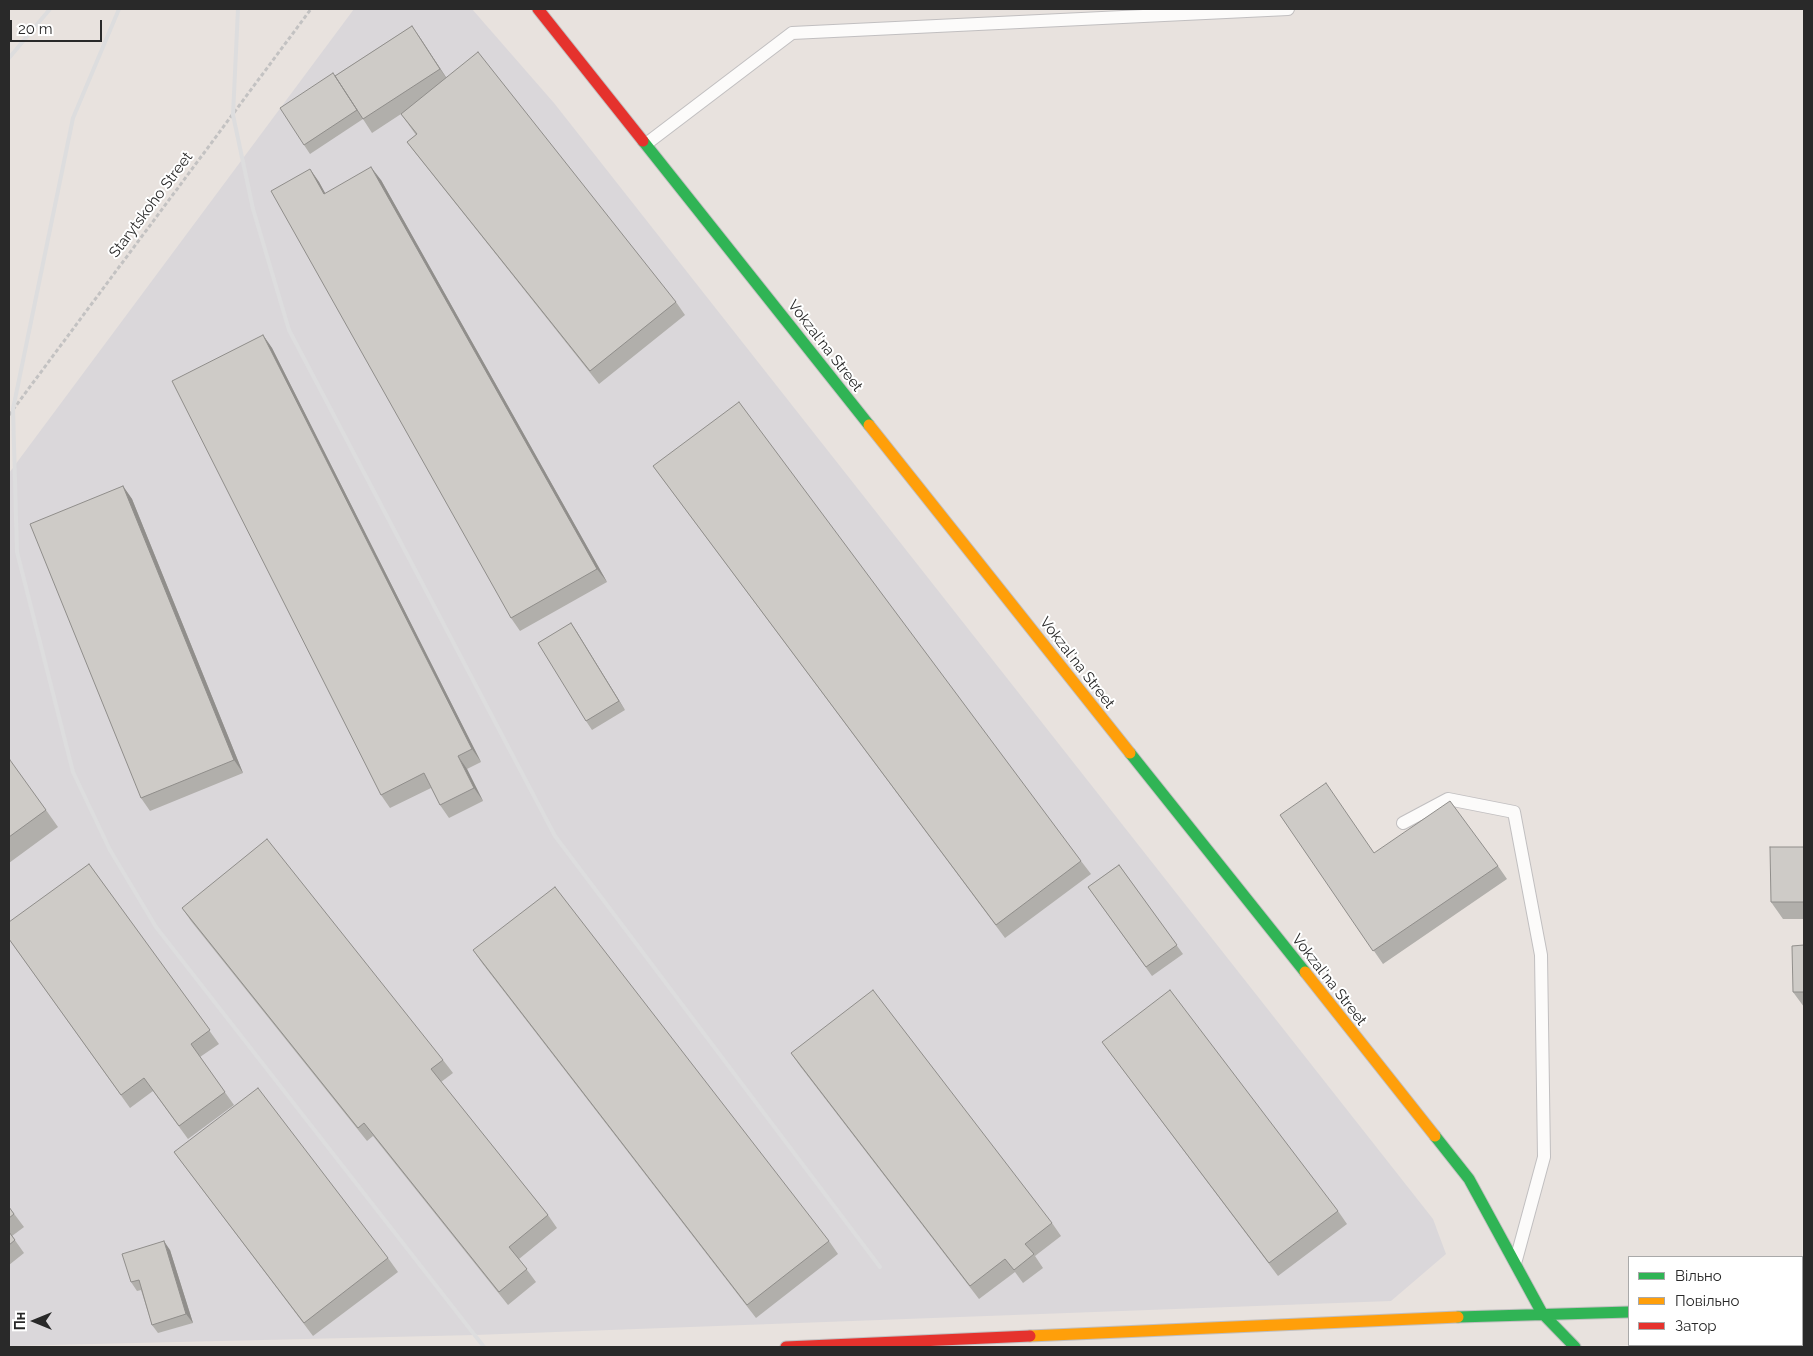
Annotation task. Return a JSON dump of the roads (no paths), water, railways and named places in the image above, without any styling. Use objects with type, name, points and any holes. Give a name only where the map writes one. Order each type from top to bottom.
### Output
[{"type":"street","name":"Vokzalʹna Street","points":[[538,9],[1469,1180],[1542,1313],[1575,1347]]},
{"type":"street","points":[[786,1347],[1542,1313],[1628,1312]]},
{"type":"lane","points":[[646,144],[792,33],[1288,9]]},
{"type":"lane","points":[[1403,823],[1448,799],[1514,812],[1541,955],[1544,1157],[1515,1262]]},
{"type":"railway","points":[[9,58],[50,9]]},
{"type":"railway","points":[[119,9],[73,118],[13,409],[17,552],[73,772],[110,850],[156,927],[484,1347]]},
{"type":"railway","points":[[238,9],[233,115],[253,209],[289,330],[555,836],[880,1267]]}]
